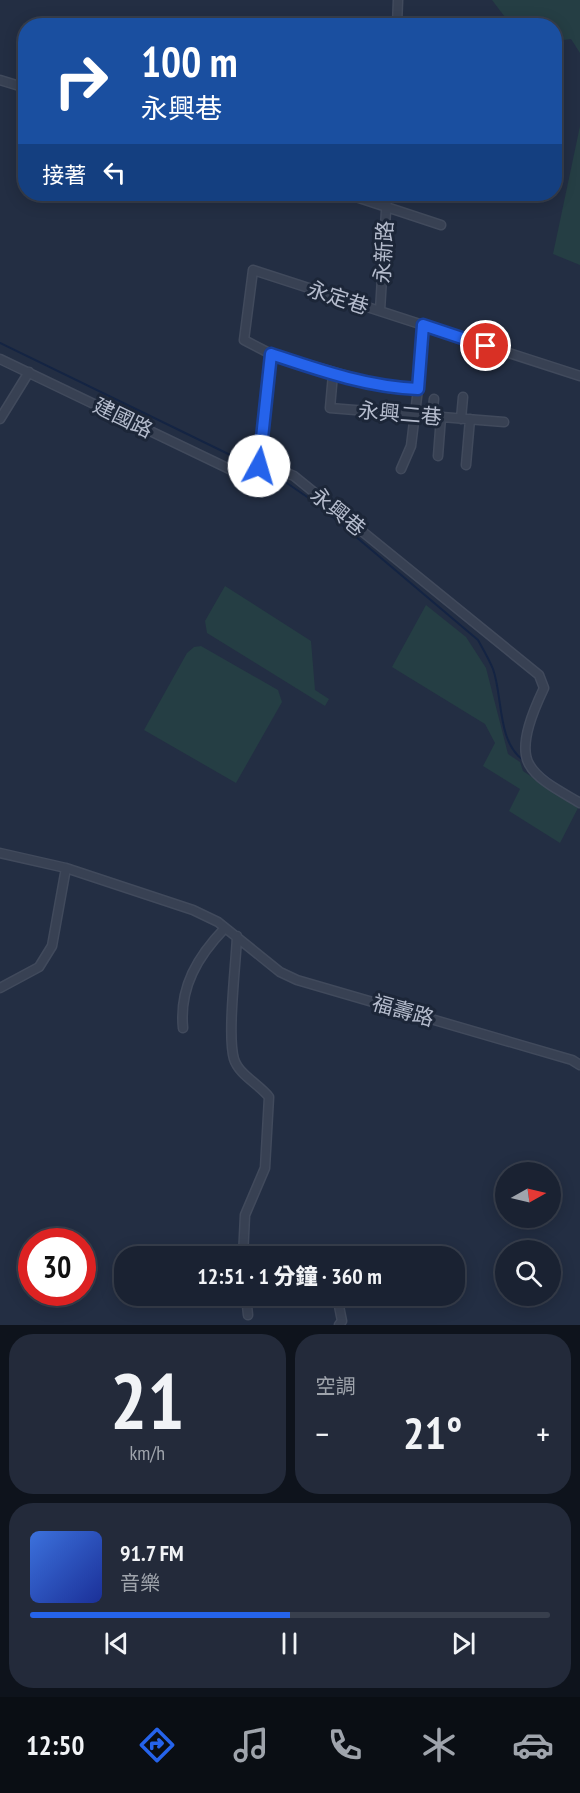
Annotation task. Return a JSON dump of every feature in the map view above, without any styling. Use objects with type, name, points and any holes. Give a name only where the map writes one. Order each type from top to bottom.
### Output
[{"type":"street","points":[[397,18],[398,0]]},
{"type":"street","points":[[0,80],[18,86]]},
{"type":"street","points":[[366,201],[441,225]]},
{"type":"street","name":"永新路","points":[[380,311],[386,201]]},
{"type":"street","name":"永定巷","points":[[271,354],[244,340],[253,270],[580,376]]},
{"type":"street","points":[[401,469],[411,447],[416,415],[423,325]]},
{"type":"street","points":[[258,466],[271,354],[333,374],[389,388],[418,389]]},
{"type":"street","name":"建國路","points":[[0,359],[246,477],[258,466]]},
{"type":"street","points":[[0,419],[29,372]]},
{"type":"street","name":"永興二巷","points":[[333,374],[330,408],[504,422]]},
{"type":"street","points":[[463,397],[466,419],[466,465]]},
{"type":"street","points":[[434,399],[438,456]]},
{"type":"street","name":"永興巷","points":[[258,466],[294,476],[539,675],[544,688],[527,735],[526,756],[537,774],[580,803]]},
{"type":"street","name":"福壽路","points":[[0,853],[66,867],[193,910],[225,927],[280,972],[297,980],[579,1063]]},
{"type":"street","points":[[0,988],[39,968],[52,946],[66,867]]},
{"type":"street","points":[[183,1028],[181,1008],[200,955],[225,927]]},
{"type":"street","points":[[237,936],[232,1037],[234,1059],[240,1069],[269,1097],[265,1168],[245,1215],[244,1246]]},
{"type":"street","points":[[247,1306],[248,1315]]},
{"type":"street","points":[[339,1306],[342,1321],[339,1325]]},
{"type":"green space","points":[[492,0],[580,0],[580,53],[571,39],[562,40],[562,18],[506,18]]},
{"type":"green space","points":[[580,126],[580,265],[553,254]]},
{"type":"green space","points":[[225,586],[311,641],[315,690],[329,699],[325,706],[207,633],[205,621]]},
{"type":"green space","points":[[426,605],[466,637],[486,668],[508,754],[520,762],[523,771],[578,808],[560,843],[509,811],[520,789],[483,766],[495,743],[485,724],[392,667]]},
{"type":"green space","points":[[201,646],[278,690],[282,702],[236,783],[144,730],[187,653],[194,647]]},
{"type":"waterway","points":[[0,343],[255,467]]},
{"type":"waterway","points":[[260,470],[278,477],[316,503],[478,640],[493,669],[509,742],[523,760]]},
{"type":"waterway","points":[[538,770],[559,786]]},
{"type":"route","points":[[259,466],[271,354],[333,374],[389,388],[418,389],[423,325],[486,346]]}]
